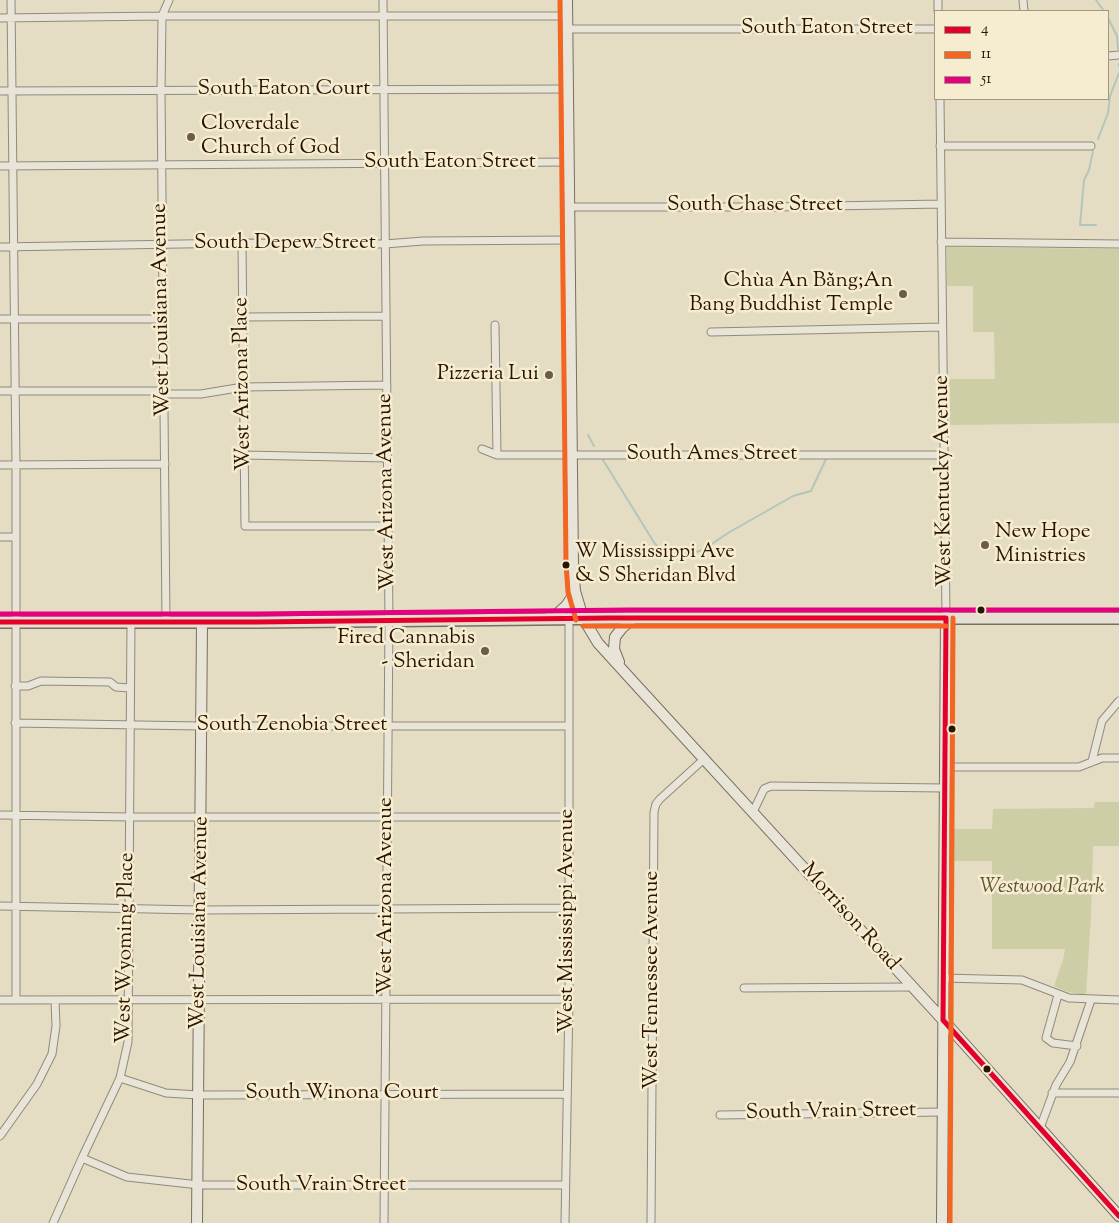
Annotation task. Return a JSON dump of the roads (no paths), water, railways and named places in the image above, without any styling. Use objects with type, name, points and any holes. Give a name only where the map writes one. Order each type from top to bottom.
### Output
[{"type":"main road","points":[[544,619],[557,614],[566,606],[572,597],[574,584],[568,0]]},
{"type":"main road","points":[[574,584],[583,618]]},
{"type":"main road","points":[[0,622],[389,621],[583,618],[1119,618]]},
{"type":"main road","name":"Morrison Road","points":[[583,618],[598,643],[624,672],[1040,1128],[1117,1209]]},
{"type":"main road","points":[[624,672],[615,654],[614,641],[618,631],[634,618]]},
{"type":"main road","name":"West Kentucky Avenue","points":[[942,1223],[946,618]]},
{"type":"main road","name":"West Louisiana Avenue","points":[[197,1223],[199,910],[202,817],[202,622]]},
{"type":"street","points":[[11,0],[16,319],[16,999]]},
{"type":"street","name":"West Louisiana Avenue","points":[[166,622],[161,90],[162,16],[169,0]]},
{"type":"street","name":"West Arizona Avenue","points":[[383,0],[389,621],[384,1223]]},
{"type":"street","points":[[0,18],[568,16]]},
{"type":"street","name":"South Eaton Street","points":[[568,29],[934,29]]},
{"type":"street","name":"South Eaton Court","points":[[0,92],[568,89]]},
{"type":"street","name":"West Kentucky Avenue","points":[[940,100],[946,618]]},
{"type":"street","points":[[940,146],[1091,146]]},
{"type":"street","name":"South Eaton Street","points":[[0,166],[569,162]]},
{"type":"street","name":"South Chase Street","points":[[570,207],[777,207],[941,204]]},
{"type":"street","name":"South Depew Street","points":[[0,246],[242,243],[385,244],[423,241],[570,240]]},
{"type":"street","points":[[941,242],[1119,244]]},
{"type":"street","name":"West Arizona Place","points":[[242,243],[245,526],[388,526]]},
{"type":"street","points":[[243,317],[386,316]]},
{"type":"street","points":[[0,319],[162,319]]},
{"type":"street","points":[[495,325],[496,456]]},
{"type":"street","points":[[711,332],[942,327]]},
{"type":"street","points":[[0,391],[202,394],[243,387],[386,385]]},
{"type":"street","name":"South Ames Street","points":[[482,449],[496,456],[944,455]]},
{"type":"street","points":[[244,455],[387,458]]},
{"type":"street","points":[[0,465],[165,464]]},
{"type":"street","points":[[0,537],[16,537]]},
{"type":"street","name":"West Mississippi Avenue","points":[[565,1223],[569,999],[569,619]]},
{"type":"street","name":"West Wyoming Place","points":[[53,1223],[120,1078],[128,1042],[131,622]]},
{"type":"street","points":[[15,686],[32,685],[41,681],[110,682],[116,687],[130,688]]},
{"type":"street","points":[[1092,761],[1102,721],[1119,701]]},
{"type":"street","name":"South Zenobia Street","points":[[15,723],[201,726],[569,726]]},
{"type":"street","name":"West Tennessee Avenue","points":[[651,1223],[654,812],[656,804],[660,799],[704,758]]},
{"type":"street","points":[[945,767],[1080,767],[1102,758],[1119,758]]},
{"type":"street","points":[[753,812],[766,786],[945,788]]},
{"type":"street","points":[[0,815],[130,817],[569,817]]},
{"type":"street","points":[[0,906],[199,910],[569,908]]},
{"type":"street","points":[[943,978],[1022,980],[1058,995],[1076,999],[1119,1000]]},
{"type":"street","points":[[744,988],[911,986]]},
{"type":"street","points":[[1058,995],[1046,1038],[1053,1043],[1077,1046]]},
{"type":"street","points":[[0,1000],[569,999]]},
{"type":"street","points":[[0,1136],[37,1084],[52,1054],[56,1026],[55,1000]]},
{"type":"street","points":[[1040,1128],[1052,1093],[1077,1046],[1090,1000]]},
{"type":"street","name":"South Winona Court","points":[[120,1078],[166,1093],[199,1095],[566,1094]]},
{"type":"street","points":[[1052,1093],[1119,1093]]},
{"type":"street","name":"South Vrain Street","points":[[720,1114],[942,1112]]},
{"type":"street","name":"South Vrain Street","points":[[82,1158],[127,1177],[198,1186],[565,1186]]},
{"type":"waterway","points":[[1096,0],[1103,10]]},
{"type":"waterway","points":[[1109,20],[1117,36],[1118,49]]},
{"type":"waterway","points":[[1098,139],[1108,113],[1110,96],[1119,73]]},
{"type":"waterway","points":[[1093,151],[1089,170],[1084,180],[1080,225],[1096,225]]},
{"type":"waterway","points":[[588,435],[594,446]]},
{"type":"waterway","points":[[603,460],[655,544],[666,551],[688,554],[703,550],[728,533],[793,496],[811,491],[826,459]]},
{"type":"place","name":"Cloverdale Church of God","points":[[191,137]]},
{"type":"place","name":"Chùa An Bằng;An Bang Buddhist Temple","points":[[903,294]]},
{"type":"place","name":"Pizzeria Lui","points":[[549,375]]},
{"type":"place","name":"New Hope Ministries","points":[[985,545]]},
{"type":"place","name":"W Mississippi Ave & S Sheridan Blvd","points":[[566,565]]},
{"type":"place","name":"Fired Cannabis - Sheridan","points":[[485,651]]},
{"type":"park label","name":"Westwood Park","points":[[1042,888]]}]
